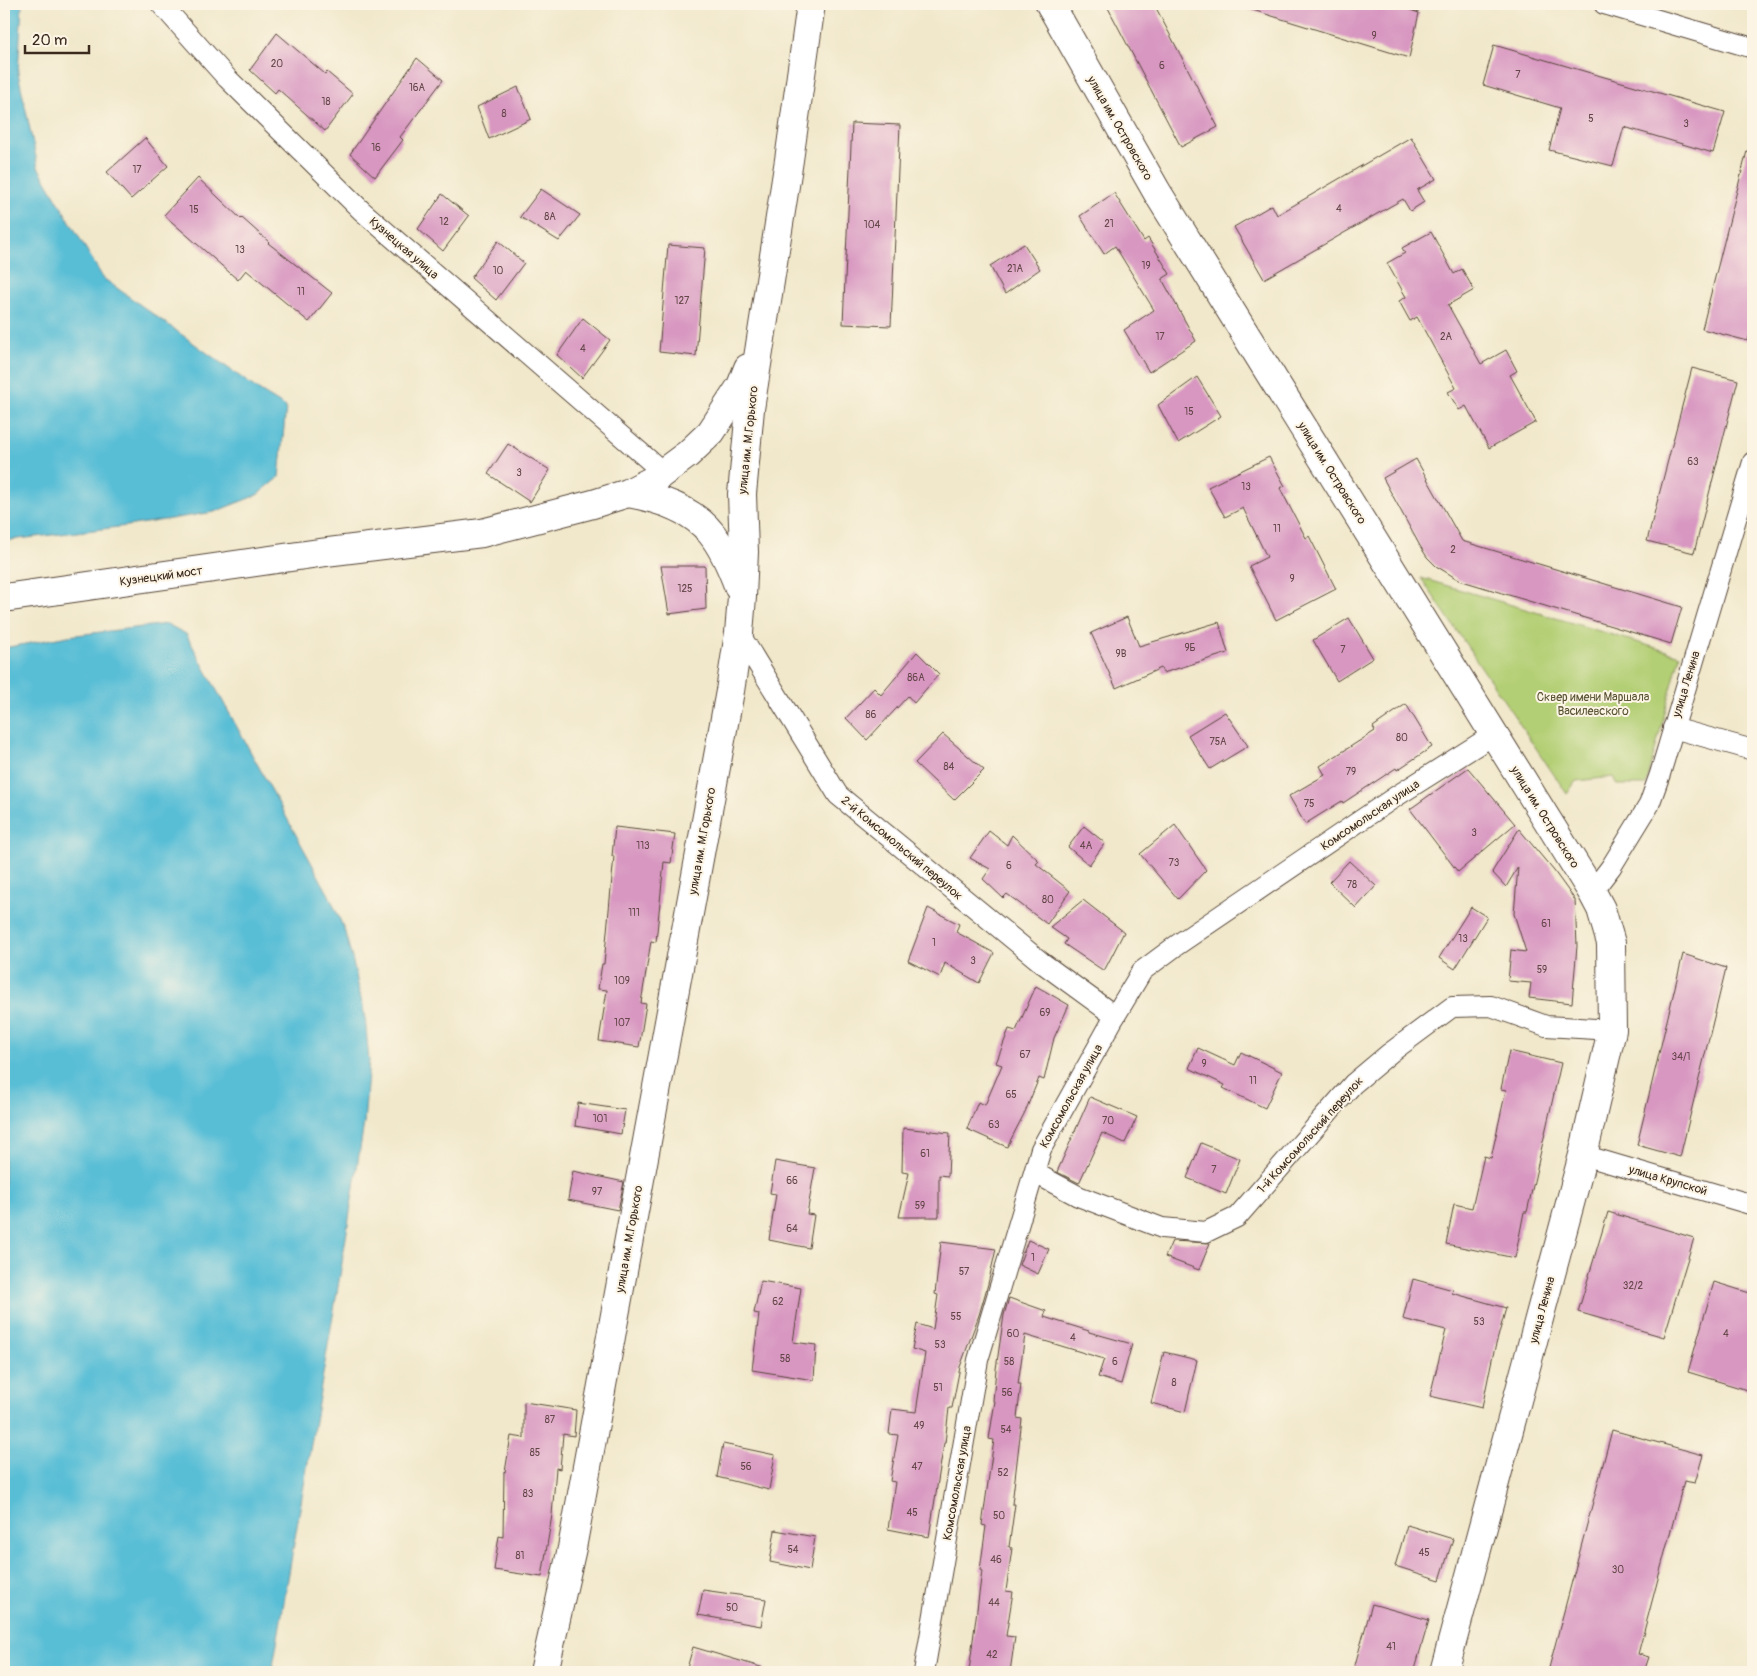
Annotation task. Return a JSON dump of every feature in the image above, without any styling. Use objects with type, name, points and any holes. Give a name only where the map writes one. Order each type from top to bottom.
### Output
[{"type":"street","name":"Кузнецкая улица","points":[[160,4],[227,78],[362,211],[664,473]]},
{"type":"street","name":"улица им. М.Горького","points":[[544,1672],[573,1538],[727,708],[739,634],[744,552],[742,494],[745,456],[761,336],[811,4]]},
{"type":"street","name":"улица им. Островского","points":[[1050,4],[1157,192],[1592,892],[1601,909],[1611,943]]},
{"type":"street","points":[[1604,4],[1753,48]]},
{"type":"street","name":"Кузнецкий мост","points":[[4,598],[482,533],[628,493],[664,473],[711,432],[741,386],[761,336]]},
{"type":"street","name":"улица Ленина","points":[[1592,892],[1611,867],[1649,805],[1660,774],[1753,462]]},
{"type":"street","points":[[628,493],[648,496],[673,506],[696,519],[711,532],[726,558],[742,598]]},
{"type":"street","name":"2-й Комсомольский переулок","points":[[739,634],[838,795],[1041,962],[1115,1016]]},
{"type":"street","points":[[1673,728],[1753,750]]},
{"type":"street","name":"Комсомольская улица","points":[[924,1672],[978,1360],[1041,1149],[1142,971],[1177,945],[1394,797],[1493,735]]},
{"type":"street","name":"улица Ленина","points":[[1444,1672],[1583,1156],[1612,1030],[1611,943]]},
{"type":"street","name":"1-й Комсомольский переулок","points":[[1035,1173],[1078,1196],[1162,1228],[1206,1232],[1237,1217],[1353,1084],[1390,1052],[1452,1007],[1490,1006],[1546,1026],[1612,1030]]},
{"type":"street","name":"улица Крупской","points":[[1583,1156],[1753,1205]]},
{"type":"green space","name":"Сквер имени Маршала Василевского","points":[[1421,578],[1680,655],[1646,785],[1617,785],[1613,777],[1576,781],[1567,794]]},
{"type":"water","points":[[4,4],[22,4],[18,73],[38,167],[103,278],[260,391],[286,407],[279,477],[257,495],[214,512],[127,526],[10,540],[4,543]]},
{"type":"water","points":[[167,624],[186,634],[329,895],[344,929],[365,1017],[369,1061],[364,1123],[272,1672],[4,1672],[4,648],[68,636]]},
{"type":"building","points":[[1106,4],[1154,4],[1218,127],[1181,147]]},
{"type":"building","points":[[1246,4],[1393,4],[1419,13],[1409,58],[1246,8]]},
{"type":"building","points":[[277,33],[325,74],[327,72],[353,94],[325,131],[278,89],[275,93],[250,70]]},
{"type":"building","points":[[1494,45],[1725,112],[1713,153],[1624,127],[1613,166],[1549,150],[1560,108],[1483,85]]},
{"type":"building","points":[[417,58],[443,80],[400,137],[403,140],[375,177],[350,154]]},
{"type":"building","points":[[518,87],[531,119],[489,139],[477,107]]},
{"type":"building","points":[[852,123],[900,125],[891,326],[843,324]]},
{"type":"building","points":[[1411,137],[1436,179],[1417,190],[1424,202],[1410,211],[1403,199],[1264,279],[1234,227],[1272,205],[1277,215]]},
{"type":"building","points":[[145,138],[168,166],[131,199],[107,172]]},
{"type":"building","points":[[1747,151],[1753,152],[1753,322],[1748,341],[1702,329]]},
{"type":"building","points":[[198,178],[268,243],[332,293],[309,322],[246,270],[238,280],[164,215]]},
{"type":"building","points":[[541,189],[580,215],[559,241],[520,217]]},
{"type":"building","points":[[1114,193],[1144,241],[1148,238],[1170,274],[1162,279],[1196,341],[1149,372],[1124,330],[1154,310],[1115,246],[1104,254],[1080,216]]},
{"type":"building","points":[[442,194],[469,216],[443,251],[418,229]]},
{"type":"building","points":[[1431,232],[1454,274],[1462,269],[1474,290],[1448,305],[1481,364],[1506,350],[1517,371],[1510,375],[1536,422],[1489,448],[1466,406],[1459,410],[1448,392],[1456,388],[1417,317],[1410,321],[1399,301],[1406,297],[1387,263],[1405,253],[1402,248]]},
{"type":"building","points":[[498,241],[524,263],[496,300],[471,278]]},
{"type":"building","points":[[1024,244],[1040,269],[1005,294],[990,266]]},
{"type":"building","points":[[668,245],[705,248],[696,356],[659,352]]},
{"type":"building","points":[[583,318],[610,340],[582,378],[557,355]]},
{"type":"building","points":[[1692,368],[1738,380],[1694,553],[1647,541]]},
{"type":"building","points":[[1197,377],[1221,416],[1178,443],[1158,405]]},
{"type":"building","points":[[508,444],[550,470],[530,502],[488,474]]},
{"type":"building","points":[[1269,457],[1285,486],[1280,488],[1306,538],[1309,536],[1336,589],[1276,620],[1249,566],[1267,557],[1243,508],[1225,517],[1208,487]]},
{"type":"building","points":[[1416,459],[1462,541],[1682,607],[1671,644],[1459,580],[1436,566],[1420,546],[1383,478]]},
{"type":"building","points":[[661,566],[705,566],[706,609],[669,614]]},
{"type":"building","points":[[1127,617],[1139,646],[1219,622],[1228,653],[1163,673],[1161,668],[1116,688],[1091,633]]},
{"type":"building","points":[[1349,618],[1373,658],[1337,681],[1313,640]]},
{"type":"building","points":[[917,652],[939,674],[914,703],[908,696],[867,740],[846,718],[874,688],[881,695]]},
{"type":"building","points":[[1406,704],[1432,747],[1343,803],[1342,801],[1305,824],[1289,796],[1325,775],[1320,766],[1375,731],[1373,727]]},
{"type":"building","points":[[1225,712],[1248,746],[1210,769],[1188,735]]},
{"type":"building","points":[[943,734],[984,770],[954,800],[915,763]]},
{"type":"building","points":[[1468,768],[1515,824],[1458,872],[1410,809]]},
{"type":"building","points":[[1175,825],[1206,870],[1178,899],[1140,854]]},
{"type":"building","points":[[1084,826],[1105,843],[1089,865],[1068,847]]},
{"type":"building","points":[[615,827],[675,834],[671,863],[664,862],[656,942],[651,941],[641,1003],[646,1004],[639,1047],[599,1041],[607,990],[598,989],[602,964],[604,964]]},
{"type":"building","points":[[1519,829],[1575,900],[1577,946],[1572,1003],[1529,998],[1531,983],[1508,981],[1511,950],[1526,952],[1514,914],[1518,867],[1506,887],[1492,872]]},
{"type":"building","points":[[989,831],[1007,845],[1012,835],[1039,861],[1036,864],[1070,891],[1047,924],[1007,894],[1003,898],[983,879],[990,869],[970,858]]},
{"type":"building","points":[[1349,861],[1376,886],[1356,908],[1329,882]]},
{"type":"building","points":[[1083,900],[1124,932],[1104,971],[1064,944],[1067,939],[1050,927]]},
{"type":"building","points":[[1471,907],[1487,917],[1455,969],[1439,958]]},
{"type":"building","points":[[928,908],[959,924],[956,932],[994,953],[979,983],[945,963],[940,977],[908,961]]},
{"type":"building","points":[[1683,954],[1726,968],[1680,1157],[1637,1145]]},
{"type":"building","points":[[1036,986],[1069,1005],[1054,1038],[1044,1080],[1039,1078],[1025,1112],[1007,1147],[967,1129],[978,1102],[985,1105],[1002,1065],[996,1063],[1009,1029],[1016,1031]]},
{"type":"building","points":[[1198,1048],[1235,1065],[1241,1052],[1282,1072],[1265,1108],[1223,1088],[1225,1085],[1189,1068]]},
{"type":"building","points":[[1509,1051],[1561,1063],[1527,1212],[1524,1212],[1515,1258],[1446,1244],[1454,1204],[1472,1208],[1484,1156],[1491,1158],[1506,1090],[1501,1089]]},
{"type":"building","points":[[1090,1097],[1137,1117],[1125,1143],[1102,1133],[1079,1183],[1057,1172]]},
{"type":"building","points":[[578,1103],[625,1110],[621,1134],[575,1126]]},
{"type":"building","points":[[903,1128],[950,1133],[948,1176],[939,1175],[939,1217],[899,1217],[909,1173],[902,1172]]},
{"type":"building","points":[[1201,1143],[1240,1159],[1226,1194],[1187,1178]]},
{"type":"building","points":[[775,1161],[815,1168],[807,1214],[814,1215],[809,1248],[769,1240],[776,1194],[770,1193]]},
{"type":"building","points":[[573,1171],[624,1182],[618,1210],[568,1200]]},
{"type":"building","points":[[1608,1212],[1694,1238],[1664,1337],[1578,1312]]},
{"type":"building","points":[[1028,1240],[1049,1249],[1038,1274],[1019,1265]]},
{"type":"building","points":[[1172,1241],[1210,1243],[1199,1270],[1165,1257]]},
{"type":"building","points":[[941,1242],[996,1249],[979,1315],[960,1367],[952,1408],[949,1408],[929,1537],[888,1529],[895,1482],[890,1481],[898,1435],[889,1434],[892,1409],[916,1412],[925,1353],[912,1349],[917,1324],[933,1329],[938,1295],[935,1294]]},
{"type":"building","points":[[1413,1279],[1453,1290],[1452,1293],[1506,1308],[1492,1359],[1482,1408],[1430,1396],[1446,1330],[1403,1319]]},
{"type":"building","points":[[761,1281],[801,1288],[793,1342],[816,1345],[814,1380],[752,1370],[759,1314],[754,1313]]},
{"type":"building","points":[[1714,1282],[1753,1294],[1753,1379],[1750,1391],[1688,1372]]},
{"type":"building","points":[[1009,1298],[1046,1311],[1044,1317],[1132,1344],[1121,1384],[1098,1377],[1104,1359],[1025,1335],[1018,1384],[1021,1384],[1017,1418],[1022,1419],[1012,1504],[1015,1504],[1009,1547],[1012,1548],[1006,1591],[1013,1592],[1006,1636],[1015,1637],[1010,1672],[979,1672],[969,1671],[982,1571],[980,1570],[986,1526],[982,1525],[994,1440],[989,1439],[995,1401],[993,1401],[996,1369],[1004,1315]]},
{"type":"building","points":[[1164,1352],[1197,1360],[1185,1412],[1151,1403]]},
{"type":"building","points":[[524,1402],[576,1410],[574,1436],[563,1434],[560,1469],[556,1468],[552,1515],[542,1577],[494,1570],[499,1536],[503,1537],[504,1471],[511,1436],[524,1438]]},
{"type":"building","points":[[1612,1430],[1703,1455],[1695,1483],[1684,1481],[1638,1654],[1649,1657],[1644,1672],[1566,1672],[1549,1668]]},
{"type":"building","points":[[723,1444],[775,1455],[769,1490],[717,1477]]},
{"type":"building","points":[[1407,1525],[1453,1539],[1440,1580],[1395,1566]]},
{"type":"building","points":[[775,1530],[815,1537],[810,1570],[770,1562]]},
{"type":"building","points":[[703,1590],[766,1599],[761,1626],[698,1615]]},
{"type":"building","points":[[1372,1604],[1429,1620],[1414,1672],[1353,1672]]},
{"type":"building","points":[[693,1647],[764,1668],[764,1672],[686,1672]]}]
